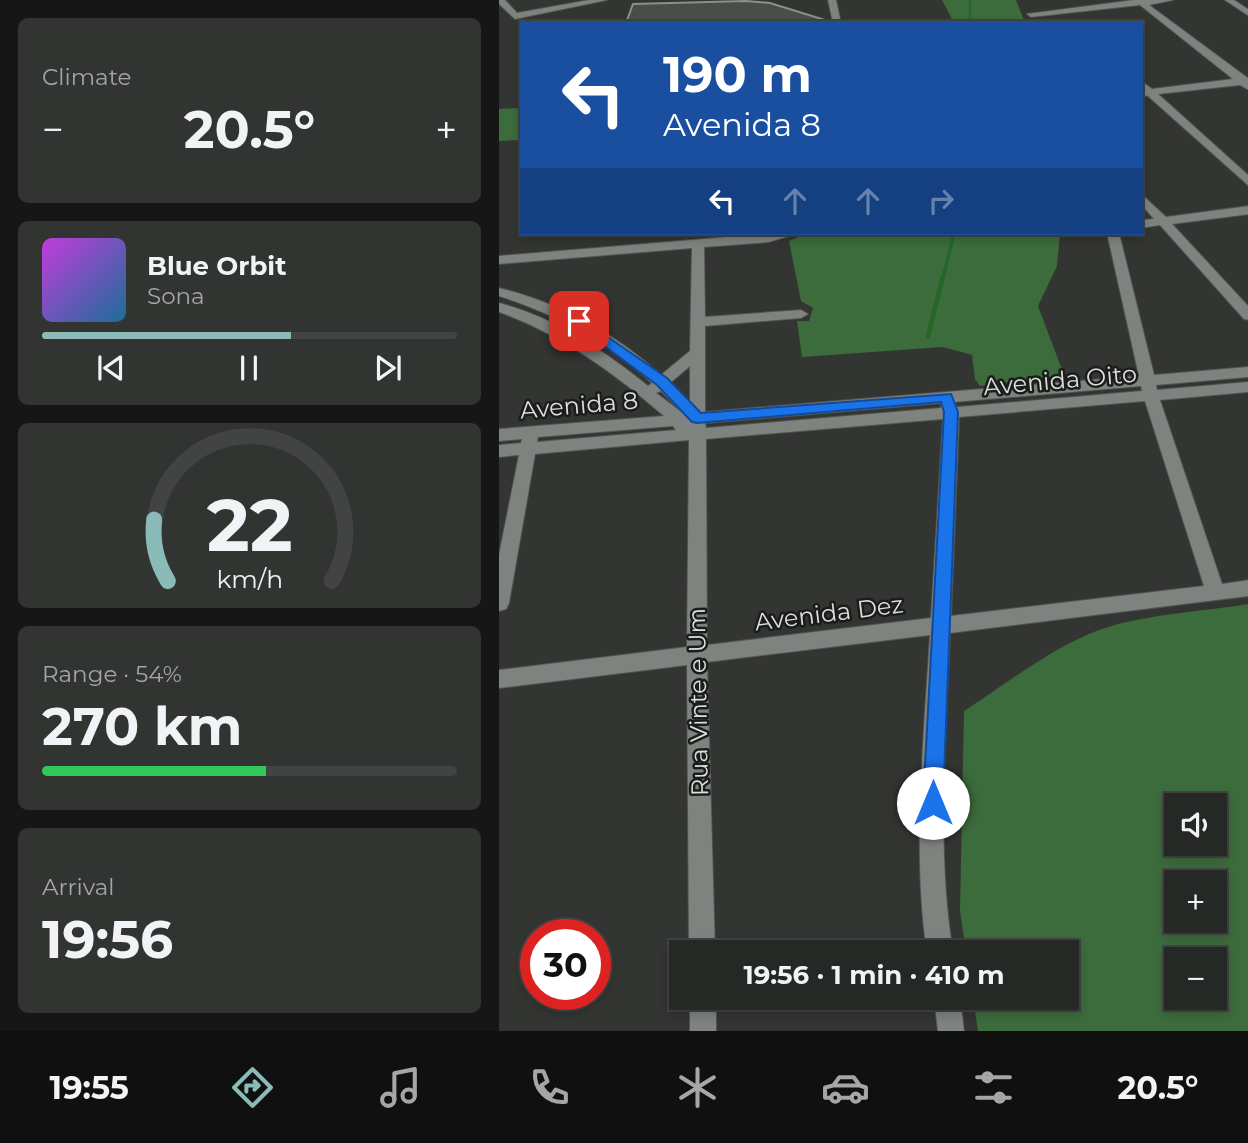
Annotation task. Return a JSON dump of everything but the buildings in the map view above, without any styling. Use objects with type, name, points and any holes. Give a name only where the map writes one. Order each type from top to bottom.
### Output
[{"type":"street","points":[[500,0],[515,16],[603,0]]},
{"type":"street","points":[[832,0],[837,21]]},
{"type":"street","points":[[1025,0],[1033,18],[1064,10],[1169,0]]},
{"type":"street","points":[[1053,0],[1075,21]]},
{"type":"street","points":[[1229,0],[1248,14]]},
{"type":"street","points":[[1140,1],[1246,83]]},
{"type":"street","points":[[1146,93],[1246,83]]},
{"type":"street","points":[[1146,93],[1248,183]]},
{"type":"street","points":[[1143,199],[1248,316]]},
{"type":"street","points":[[1143,224],[1248,210]]},
{"type":"street","points":[[499,260],[778,235]]},
{"type":"street","points":[[1113,235],[1149,388],[1215,591]]},
{"type":"street","name":"Rua Vinte e Um","points":[[698,243],[698,352],[691,432],[702,940]]},
{"type":"street","points":[[499,292],[579,321],[662,382],[691,432]]},
{"type":"street","points":[[499,307],[564,333],[649,394],[691,432]]},
{"type":"street","points":[[697,322],[801,314]]},
{"type":"street","points":[[649,394],[698,352]]},
{"type":"street","points":[[1149,388],[1248,372]]},
{"type":"street","name":"Avenida Oito","points":[[499,451],[530,440],[691,432],[864,412],[1149,388],[1248,387]]},
{"type":"street","points":[[938,940],[935,921],[933,780],[949,405]]},
{"type":"street","name":"Avenida 8","points":[[499,435],[530,440]]},
{"type":"street","points":[[499,603],[530,440]]},
{"type":"street","name":"Avenida Dez","points":[[499,679],[1248,589]]},
{"type":"street","points":[[703,1010],[703,1031]]},
{"type":"street","points":[[948,1010],[951,1031]]},
{"type":"green space","points":[[942,0],[1016,0],[1024,21],[953,21]]},
{"type":"green space","points":[[520,108],[520,140],[499,141],[499,109]]},
{"type":"green space","points":[[803,235],[1060,235],[1057,266],[1038,306],[1064,375],[980,386],[975,379],[972,355],[943,347],[802,357],[797,321],[809,321],[813,308],[801,301],[789,241]]},
{"type":"green space","points":[[1248,604],[1248,1031],[978,1031],[975,1010],[1079,1010],[1079,940],[964,940],[960,911],[964,711],[1064,646],[1099,630],[1154,617]]},
{"type":"waterway","points":[[970,0],[970,21]]},
{"type":"waterway","points":[[943,278],[954,235]]},
{"type":"waterway","points":[[928,336],[943,276]]},
{"type":"route","points":[[579,321],[662,382],[697,418],[946,397],[951,412],[933,803]]}]
